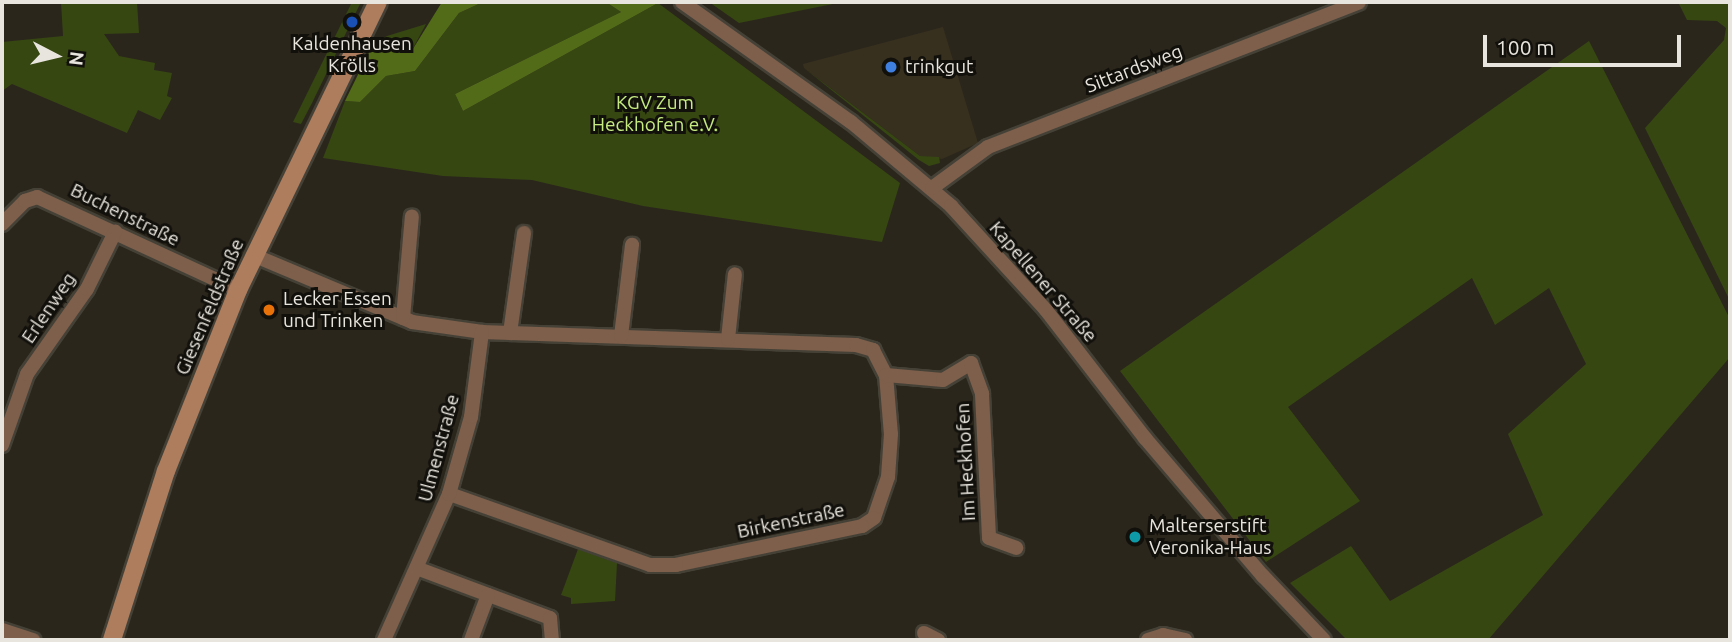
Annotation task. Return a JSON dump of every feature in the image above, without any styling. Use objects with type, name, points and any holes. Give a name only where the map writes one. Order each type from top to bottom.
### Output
[{"type":"main road","name":"Giesenfeldstraße","points":[[112,640],[166,471],[238,290],[377,2]]},
{"type":"street","name":"Kapellener Straße","points":[[682,2],[851,122],[932,188],[1046,310],[1145,438],[1324,640]]},
{"type":"street","name":"Sittardsweg","points":[[932,188],[988,147],[1359,2]]},
{"type":"street","name":"Buchenstraße","points":[[2,224],[25,201],[37,197],[238,290]]},
{"type":"street","points":[[403,318],[412,216]]},
{"type":"street","name":"Erlenweg","points":[[2,445],[6,414],[27,374],[87,289],[115,232]]},
{"type":"street","points":[[510,333],[524,233]]},
{"type":"street","points":[[621,336],[632,245]]},
{"type":"street","name":"Birkenstraße","points":[[253,255],[403,318],[482,332],[856,345],[873,349],[886,375],[891,434],[888,477],[874,518],[862,526],[676,565],[650,565],[627,561],[449,494]]},
{"type":"street","points":[[728,340],[735,274]]},
{"type":"street","name":"Ulmenstraße","points":[[384,640],[419,569],[449,494],[471,417],[482,332]]},
{"type":"street","name":"Im Heckhofen","points":[[886,375],[943,380],[971,363],[982,394],[989,538],[1016,548]]},
{"type":"street","points":[[419,569],[550,618],[552,640]]},
{"type":"street","points":[[471,640],[488,595]]},
{"type":"street","points":[[2,630],[33,640]]},
{"type":"street","points":[[924,633],[938,640]]},
{"type":"street","points":[[1148,640],[1163,635],[1185,640]]},
{"type":"shaded area","points":[[943,27],[978,143],[942,159],[920,156],[804,68],[803,64]]},
{"type":"green space","points":[[61,2],[137,2],[139,33],[104,34],[119,56],[155,63],[154,70],[172,73],[167,96],[172,98],[160,120],[138,110],[127,133],[12,84],[2,91],[2,42],[63,36]]},
{"type":"green space","points":[[352,2],[361,2],[301,124],[293,122]]},
{"type":"green space","points":[[442,2],[483,2],[459,13],[415,71],[386,76],[360,102],[345,101],[373,44],[411,52]]},
{"type":"green space","name":"KGV Zum Heckhofen e.V.","points":[[483,2],[606,2],[621,12],[455,94],[463,111],[658,3],[900,183],[882,242],[643,206],[532,180],[443,176],[323,158],[345,101],[360,102],[386,76],[415,71],[459,13]]},
{"type":"green space","points":[[606,2],[658,3],[463,111],[455,94],[621,12]]},
{"type":"green space","points":[[709,2],[843,2],[739,23]]},
{"type":"green space","points":[[1678,2],[1730,2],[1730,301],[1645,128],[1724,40],[1726,28],[1717,21],[1687,20]]},
{"type":"green space","points":[[426,24],[411,52],[373,44],[387,36]]},
{"type":"green space","points":[[1589,41],[1730,319],[1730,357],[1488,640],[1347,640],[1290,583],[1351,546],[1390,601],[1543,515],[1508,434],[1586,364],[1549,288],[1495,325],[1472,278],[1288,407],[1360,501],[1266,562],[1120,371]]},
{"type":"green space","points":[[804,68],[920,156],[939,157],[940,163],[929,166],[919,160]]},
{"type":"green space","points":[[578,549],[617,563],[615,601],[571,604],[571,598],[561,595]]},
{"type":"place","name":"Kaldenhausen Krölls","points":[[352,22]]},
{"type":"place","name":"trinkgut","points":[[891,67]]},
{"type":"place","name":"Lecker Essen und Trinken","points":[[269,310]]},
{"type":"place","name":"Malterserstift Veronika-Haus","points":[[1135,537]]}]
